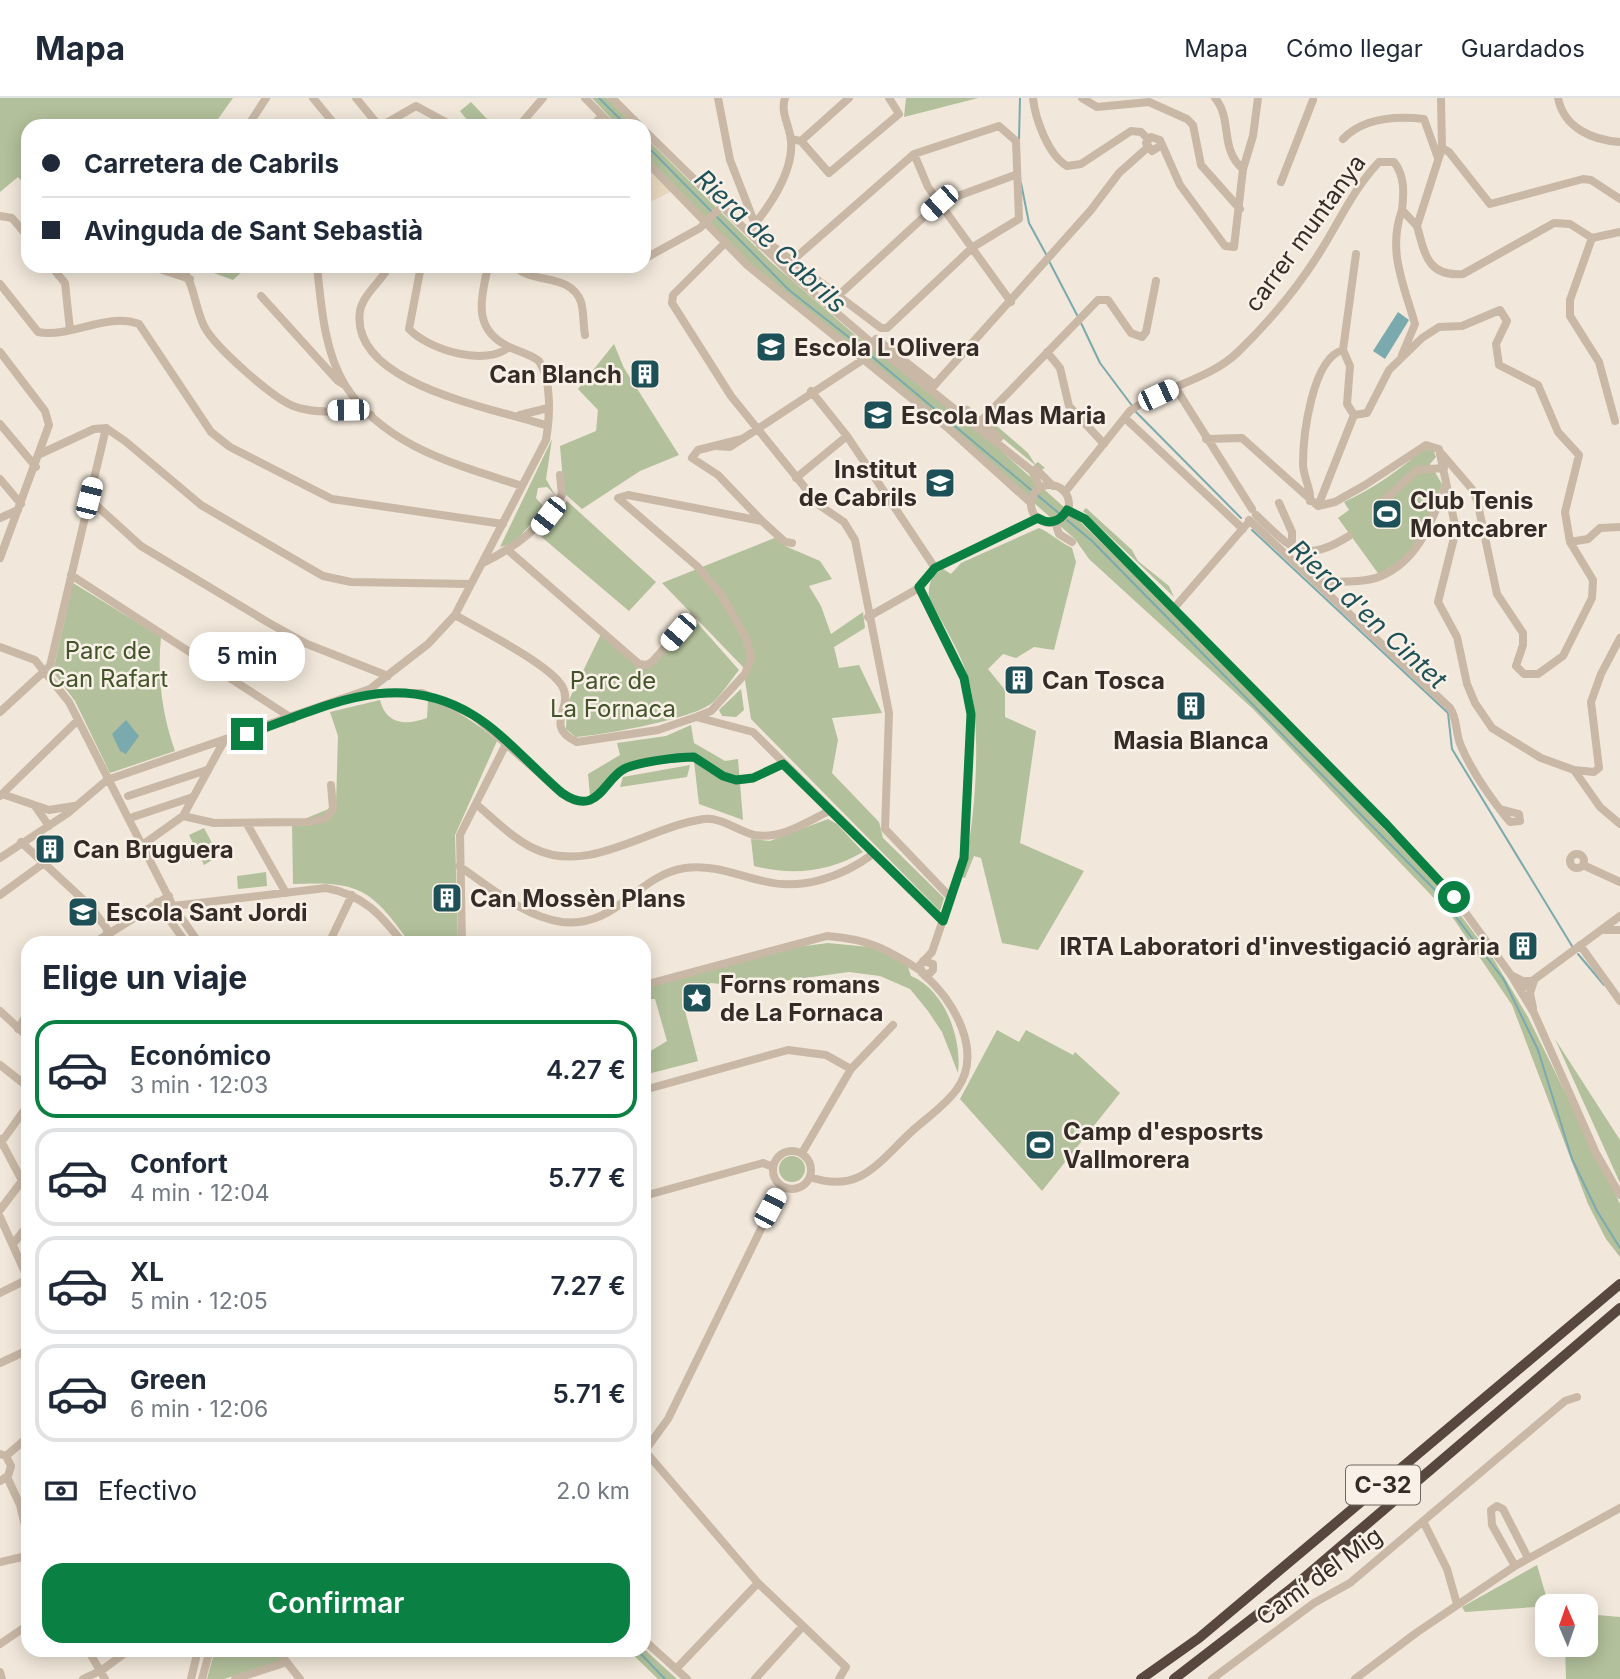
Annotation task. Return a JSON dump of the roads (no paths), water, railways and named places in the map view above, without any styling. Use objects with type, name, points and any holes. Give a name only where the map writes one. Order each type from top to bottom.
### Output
[{"type":"highway","name":"C-32","points":[[1141,1679],[1209,1630],[1620,1284]]},
{"type":"highway","name":"C-32","points":[[1174,1679],[1292,1588],[1620,1308]]},
{"type":"street","points":[[252,119],[266,98]]},
{"type":"street","points":[[313,98],[330,119]]},
{"type":"street","points":[[356,98],[374,119]]},
{"type":"street","points":[[525,119],[543,98]]},
{"type":"street","points":[[585,98],[605,119]]},
{"type":"street","points":[[612,98],[633,119]]},
{"type":"street","points":[[718,98],[730,160],[755,224]]},
{"type":"street","points":[[748,232],[789,168],[791,139],[782,107],[785,98]]},
{"type":"street","points":[[801,141],[849,98]]},
{"type":"street","points":[[791,139],[801,141],[829,173],[900,114],[889,98]]},
{"type":"street","points":[[1033,98],[1035,116],[1061,162],[1067,166],[1081,164],[1131,131],[1141,132],[1148,144]]},
{"type":"street","points":[[1082,98],[1097,107],[1149,102],[1187,119],[1193,125],[1201,165],[1240,209]]},
{"type":"street","points":[[1215,98],[1225,111],[1227,146],[1242,169]]},
{"type":"street","points":[[933,387],[1099,201],[1119,173],[1148,144],[1158,139],[1180,186],[1229,248],[1237,243],[1242,169],[1253,136],[1258,98]]},
{"type":"street","points":[[1417,226],[1442,148],[1441,98]]},
{"type":"street","points":[[1558,98],[1567,120],[1576,127],[1597,139],[1620,142]]},
{"type":"street","points":[[1281,183],[1315,99]]},
{"type":"street","points":[[393,119],[416,106],[440,119]]},
{"type":"street","points":[[599,119],[602,116]]},
{"type":"street","points":[[1343,139],[1351,130],[1386,118],[1424,119],[1438,158]]},
{"type":"street","points":[[760,244],[771,245],[793,260],[881,328],[893,325],[973,247],[1019,219],[1015,175],[1016,141],[999,125],[914,154],[793,260]]},
{"type":"street","points":[[651,137],[719,208],[836,312],[873,343],[981,421],[1053,486],[1065,492],[1067,510]]},
{"type":"street","points":[[1442,148],[1449,152],[1490,204],[1583,179],[1591,180],[1620,199]]},
{"type":"street","points":[[914,154],[928,187],[1010,302]]},
{"type":"street","name":"carrer muntanya","points":[[1065,492],[1125,418],[1142,402],[1218,367],[1237,353],[1318,256],[1356,192],[1379,162],[1394,162],[1400,170],[1404,196],[1402,210]]},
{"type":"street","points":[[651,166],[747,265],[949,429],[1031,503],[1038,518]]},
{"type":"street","points":[[839,295],[939,203],[1015,175]]},
{"type":"street","points":[[651,255],[706,220],[719,208]]},
{"type":"street","points":[[1400,359],[1415,324],[1397,267],[1396,226],[1402,210],[1417,226],[1425,255],[1437,270],[1447,275],[1463,274],[1554,223],[1570,224],[1592,238],[1620,232]]},
{"type":"street","points":[[0,216],[12,218],[21,229]]},
{"type":"street","points":[[1592,238],[1570,300],[1570,316],[1599,362],[1615,421]]},
{"type":"street","points":[[726,242],[673,295],[672,303],[731,397],[756,430],[818,505],[835,514],[851,531],[857,547],[868,617],[889,713],[886,829],[951,898]]},
{"type":"street","points":[[1354,415],[1347,404],[1350,366],[1343,350],[1356,254]]},
{"type":"street","points":[[57,273],[65,283],[70,330]]},
{"type":"street","points":[[172,273],[190,279]]},
{"type":"street","points":[[185,273],[190,279],[207,331],[270,394],[296,407],[348,410],[370,415]]},
{"type":"street","points":[[318,273],[320,302],[334,356],[345,385],[370,415],[422,451],[524,482]]},
{"type":"street","points":[[384,273],[361,306],[359,314],[368,344],[375,354],[396,372],[431,390],[465,404],[516,415],[548,426]]},
{"type":"street","points":[[420,273],[410,328],[418,338],[482,356],[501,354],[509,347]]},
{"type":"street","points":[[0,858],[49,826],[107,780],[293,719],[370,690],[428,644],[455,615],[546,440],[548,426],[544,369],[540,361],[509,347],[486,329],[481,318],[480,305],[487,273]]},
{"type":"street","points":[[523,273],[561,282],[577,295],[581,302],[585,335]]},
{"type":"street","points":[[981,421],[1098,300],[1108,300],[1131,333],[1142,337],[1146,332],[1156,281]]},
{"type":"street","points":[[0,284],[38,332],[70,330],[125,318],[139,324],[211,432],[230,447],[332,499],[502,524]]},
{"type":"street","points":[[261,296],[338,381],[345,385]]},
{"type":"street","points":[[1206,439],[1232,437],[1249,442],[1314,503],[1335,502],[1426,445],[1440,452],[1472,489],[1477,500],[1497,594],[1523,633],[1523,645],[1516,666],[1529,676],[1542,673],[1563,656],[1592,598],[1592,577],[1570,542],[1565,512],[1579,455],[1558,432],[1538,385],[1499,365],[1496,344],[1507,321],[1500,310],[1462,326],[1439,327],[1389,370],[1367,413],[1354,415]]},
{"type":"street","points":[[792,542],[785,542],[718,475],[692,458],[698,450],[713,446],[730,447],[862,359],[873,343]]},
{"type":"street","points":[[1314,503],[1303,462],[1310,407],[1321,369],[1331,355],[1343,350]]},
{"type":"street","points":[[0,352],[45,411],[49,425],[36,467],[0,558]]},
{"type":"street","points":[[1047,352],[1060,369],[1069,406],[1104,444]]},
{"type":"street","points":[[933,387],[1032,471],[1040,488]]},
{"type":"street","points":[[1175,387],[1252,515],[1315,582],[1450,708],[1460,745],[1500,809]]},
{"type":"street","points":[[811,391],[847,436],[935,568]]},
{"type":"street","points":[[516,415],[548,408]]},
{"type":"street","points":[[1314,503],[1354,415]]},
{"type":"street","points":[[1125,418],[1242,529]]},
{"type":"street","points":[[0,424],[36,467]]},
{"type":"street","points":[[40,453],[94,429],[106,428],[125,440],[201,505],[323,576],[351,582],[470,584]]},
{"type":"street","points":[[0,712],[50,666],[106,428]]},
{"type":"street","points":[[796,478],[847,436]]},
{"type":"street","points":[[1440,452],[1456,534],[1438,602],[1457,637],[1467,684],[1475,703],[1492,728],[1514,744],[1541,758],[1574,770],[1594,772],[1599,768],[1591,702],[1601,674],[1620,638]]},
{"type":"street","points":[[1375,509],[1418,470],[1444,468]]},
{"type":"street","points":[[482,564],[509,551],[536,530],[562,495],[560,475]]},
{"type":"street","points":[[0,479],[20,507]]},
{"type":"street","points":[[1315,582],[1382,576],[1406,559],[1424,538],[1447,484]]},
{"type":"street","points":[[1040,488],[1053,486]]},
{"type":"street","points":[[1031,503],[1040,488]]},
{"type":"street","points":[[455,615],[519,652],[559,683],[565,695],[560,726],[563,733],[577,742],[658,730],[711,711],[745,674],[751,657],[746,638],[722,596],[698,567],[618,498],[614,489]]},
{"type":"street","points":[[0,496],[12,493]]},
{"type":"street","points":[[618,498],[628,495],[762,521]]},
{"type":"street","points":[[89,498],[141,546],[269,623],[307,644],[388,676]]},
{"type":"street","points":[[1279,503],[1292,532],[1292,546]]},
{"type":"street","points":[[1438,506],[1451,505]]},
{"type":"street","points":[[0,518],[20,507]]},
{"type":"street","points":[[1055,522],[1067,510]]},
{"type":"street","points":[[1067,510],[1085,519],[1175,607],[1454,897],[1511,975],[1534,1013],[1596,1153],[1620,1195]]},
{"type":"street","points":[[1175,607],[1252,515]]},
{"type":"street","points":[[1252,515],[1304,552],[1323,551],[1349,536]]},
{"type":"street","points":[[868,617],[919,587],[935,568],[1038,518],[1055,522]]},
{"type":"street","points":[[1055,522],[1059,534],[1072,542]]},
{"type":"street","points":[[1570,542],[1588,539],[1600,528],[1620,527]]},
{"type":"street","points":[[509,551],[639,664],[653,661],[692,617]]},
{"type":"street","points":[[71,575],[293,719]]},
{"type":"street","points":[[919,587],[964,678],[971,714],[964,858],[932,952],[922,967]]},
{"type":"street","points":[[0,647],[27,654],[45,671],[69,702],[173,906],[194,936]]},
{"type":"street","points":[[354,695],[422,693],[473,715],[565,795],[578,800],[601,794],[625,769],[676,759],[699,758],[723,776],[736,780],[753,778],[783,764]]},
{"type":"street","points":[[696,717],[753,733],[943,921]]},
{"type":"street","points":[[1,795],[78,720]]},
{"type":"street","points":[[141,846],[183,816],[224,741]]},
{"type":"street","points":[[462,936],[460,835],[506,744]]},
{"type":"street","points":[[128,796],[207,770]]},
{"type":"street","points":[[1574,770],[1600,807],[1620,824]]},
{"type":"street","points":[[183,816],[214,823],[247,824],[326,818],[333,809],[331,785]]},
{"type":"street","points":[[1,795],[49,810],[76,805]]},
{"type":"street","points":[[133,817],[192,797]]},
{"type":"street","points":[[32,803],[49,826]]},
{"type":"street","points":[[476,804],[534,849],[570,858],[602,853],[664,827],[707,819],[754,835],[767,835],[797,828],[829,811]]},
{"type":"street","points":[[247,824],[286,893]]},
{"type":"street","points":[[21,842],[89,905],[103,923],[105,936]]},
{"type":"street","points":[[460,866],[536,915],[571,922],[606,916],[652,880],[680,869],[720,869],[771,883],[801,884],[840,873],[873,854]]},
{"type":"street","points":[[0,895],[44,863]]},
{"type":"street","points":[[1583,864],[1620,883]]},
{"type":"street","points":[[173,906],[326,888],[352,895],[376,909],[397,936]]},
{"type":"street","points":[[332,936],[352,895]]},
{"type":"street","points":[[110,936],[157,902],[169,897]]},
{"type":"street","points":[[157,902],[181,936]]},
{"type":"street","points":[[1520,990],[1580,945],[1605,930],[1620,916]]},
{"type":"street","points":[[1605,930],[1620,930]]},
{"type":"street","points":[[651,983],[827,936],[858,938],[879,945],[922,967],[933,967]]},
{"type":"street","points":[[1580,945],[1620,1001]]},
{"type":"street","points":[[932,952],[936,985]]},
{"type":"street","points":[[922,967],[929,974],[933,967]]},
{"type":"street","points":[[810,1177],[836,1184],[860,1177],[958,1088],[967,1055],[963,1031],[955,1012],[922,967]]},
{"type":"street","points":[[1511,975],[1523,981],[1534,981]]},
{"type":"street","points":[[1534,981],[1530,993],[1534,1013]]},
{"type":"street","points":[[0,1012],[21,1031]]},
{"type":"street","points":[[18,1029],[21,1024]]},
{"type":"street","points":[[802,1153],[851,1069],[893,1025]]},
{"type":"street","points":[[651,1088],[788,1049],[826,1055],[851,1069]]},
{"type":"street","points":[[0,1065],[21,1082]]},
{"type":"street","points":[[21,1115],[1,1142],[21,1171]]},
{"type":"street","points":[[784,1152],[802,1153],[810,1164],[810,1177],[798,1188],[782,1186],[773,1173],[773,1167],[784,1152]]},
{"type":"street","points":[[651,1194],[763,1163],[773,1167]]},
{"type":"street","points":[[0,1210],[21,1182]]},
{"type":"street","points":[[651,1443],[668,1419],[782,1186]]},
{"type":"street","points":[[0,1217],[21,1263]]},
{"type":"street","points":[[13,1244],[21,1234]]},
{"type":"street","points":[[0,1293],[21,1282]]},
{"type":"street","points":[[0,1363],[21,1353]]},
{"type":"street","name":"Camí del Mig","points":[[1212,1679],[1314,1603],[1350,1583],[1564,1401],[1577,1397]]},
{"type":"street","points":[[21,1442],[3,1455],[11,1466],[3,1479],[21,1509]]},
{"type":"street","points":[[651,1458],[758,1583],[846,1667],[839,1679]]},
{"type":"street","points":[[1515,1566],[1492,1525],[1491,1510],[1497,1506],[1503,1509],[1528,1558]]},
{"type":"street","points":[[1355,1679],[1457,1604],[1515,1566],[1620,1508]]},
{"type":"street","points":[[1423,1521],[1447,1569],[1457,1604]]},
{"type":"street","points":[[0,1562],[21,1557]]},
{"type":"street","points":[[676,1669],[758,1583]]},
{"type":"street","points":[[755,1679],[802,1627]]},
{"type":"street","points":[[0,1644],[21,1630]]},
{"type":"street","points":[[651,1646],[687,1679]]},
{"type":"street","points":[[92,1657],[104,1675]]},
{"type":"street","points":[[83,1679],[104,1675],[122,1657]]},
{"type":"street","points":[[191,1679],[196,1657]]},
{"type":"street","points":[[202,1679],[208,1657]]},
{"type":"street","points":[[283,1657],[300,1679]]},
{"type":"street","points":[[235,1679],[287,1662]]},
{"type":"street","points":[[0,1672],[2,1679]]},
{"type":"water","points":[[1398,312],[1409,320],[1385,359],[1373,351]]},
{"type":"water","points":[[126,720],[139,736],[126,754],[120,751],[112,734]]},
{"type":"waterway","name":"Riera de Cabrils","points":[[599,98],[620,119]]},
{"type":"waterway","name":"Riera d'en Cintet","points":[[1019,139],[1020,98]]},
{"type":"waterway","name":"Riera de Cabrils","points":[[651,150],[712,212]]},
{"type":"waterway","name":"Riera d'en Cintet","points":[[1021,183],[1029,223],[1047,256]]},
{"type":"waterway","name":"Riera de Cabrils","points":[[716,216],[789,290],[865,350]]},
{"type":"waterway","name":"Riera d'en Cintet","points":[[1049,261],[1077,315]]},
{"type":"waterway","name":"Riera d'en Cintet","points":[[1081,323],[1100,363],[1133,407]]},
{"type":"waterway","name":"Riera de Cabrils","points":[[869,354],[1092,541],[1437,892],[1504,980],[1538,1050],[1572,1159],[1597,1211],[1620,1248]]},
{"type":"waterway","name":"Riera d'en Cintet","points":[[1136,412],[1241,518]]},
{"type":"waterway","name":"Riera d'en Cintet","points":[[1252,530],[1448,713],[1452,749],[1572,946]]},
{"type":"waterway","name":"Riera d'en Cintet","points":[[1578,954],[1604,985]]},
{"type":"waterway","points":[[644,1657],[665,1679]]},
{"type":"place","name":"Escola L'Olivera","points":[[771,347]]},
{"type":"place","name":"Can Blanch","points":[[645,374]]},
{"type":"place","name":"Escola Mas Maria","points":[[878,415]]},
{"type":"place","name":"Institut de Cabrils","points":[[940,483]]},
{"type":"place","name":"Club Tenis Montcabrer","points":[[1387,514]]},
{"type":"place","name":"Can Tosca","points":[[1019,680]]},
{"type":"place","name":"Masia Blanca","points":[[1191,706]]},
{"type":"place","name":"Can Bruguera","points":[[50,849]]},
{"type":"place","name":"Can Mossèn Plans","points":[[447,898]]},
{"type":"place","name":"Escola Sant Jordi","points":[[83,912]]},
{"type":"place","name":"IRTA Laboratori d'investigació agrària","points":[[1523,946]]},
{"type":"place","name":"Forns romans de La Fornaca","points":[[697,998]]},
{"type":"place","name":"Camp d'esposrts Vallmorera","points":[[1040,1145]]},
{"type":"park label","name":"Parc de Can Rafart","points":[[108,664]]},
{"type":"park label","name":"Parc de La Fornaca","points":[[613,694]]}]
